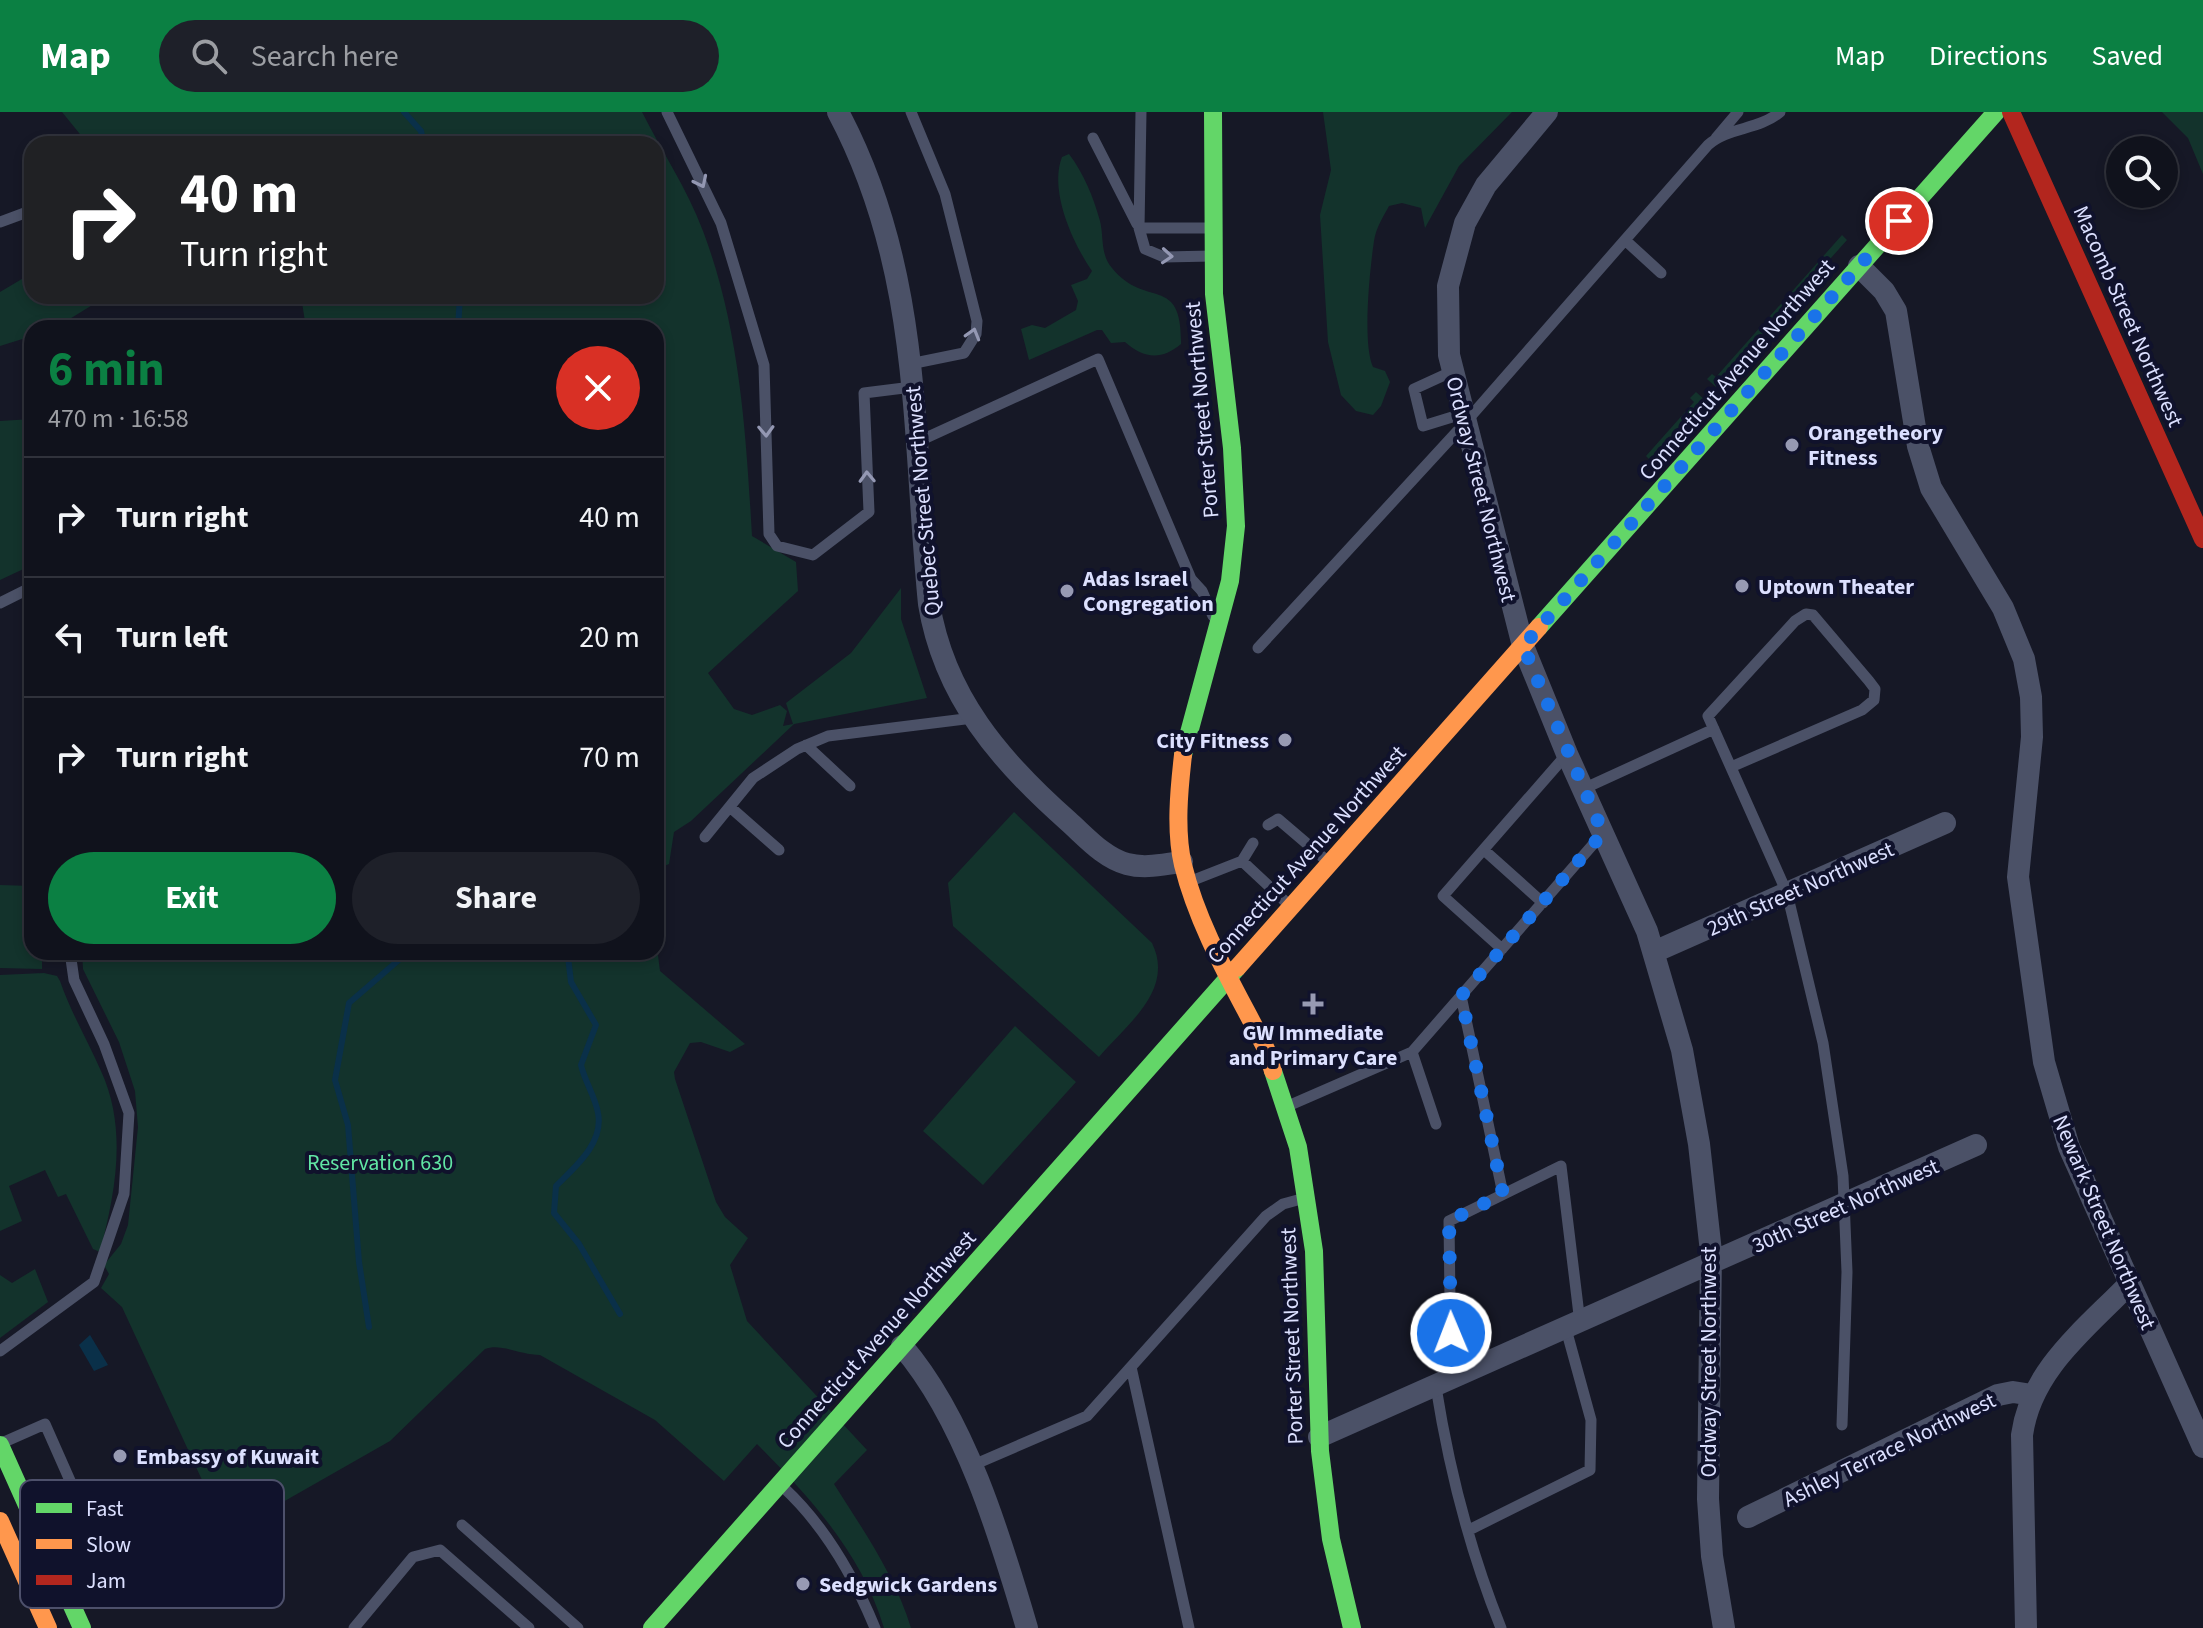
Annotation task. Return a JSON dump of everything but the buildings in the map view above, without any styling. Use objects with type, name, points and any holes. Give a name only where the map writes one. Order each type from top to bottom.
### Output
[{"type":"main road","name":"Porter Street Northwest","points":[[1213,112],[1212,256],[1236,501],[1233,562],[1218,627],[1195,696],[1182,759],[1179,793],[1185,872],[1198,914],[1266,1049],[1287,1106],[1307,1197],[1317,1302],[1319,1437],[1331,1539],[1352,1628]]},
{"type":"main road","name":"Connecticut Avenue Northwest","points":[[652,1628],[1996,112]]},
{"type":"main road","name":"Macomb Street Northwest","points":[[2011,112],[2203,539]]},
{"type":"main road","points":[[0,1444],[20,1490]]},
{"type":"main road","points":[[0,1521],[20,1566]]},
{"type":"main road","points":[[39,1608],[48,1628]]},
{"type":"main road","points":[[73,1608],[82,1628]]},
{"type":"street","name":"Quebec Street Northwest","points":[[838,112],[885,221],[899,280],[910,364],[934,629],[945,664],[973,718],[1013,771],[1105,854],[1138,866],[1185,872]]},
{"type":"street","name":"Ordway Street Northwest","points":[[1547,112],[1492,176],[1465,223],[1452,264],[1447,303],[1451,372],[1523,646],[1654,952],[1677,1031],[1694,1108],[1712,1265],[1708,1499],[1712,1556],[1724,1628]]},
{"type":"street","name":"Newark Street Northwest","points":[[1859,266],[1884,291],[1896,311],[1918,446],[1931,488],[2003,608],[2024,659],[2031,697],[2032,737],[2018,867],[2040,1044],[2060,1124],[2203,1447]]},
{"type":"street","name":"29th Street Northwest","points":[[1654,952],[1945,823]]},
{"type":"street","name":"30th Street Northwest","points":[[1319,1437],[1712,1265],[1976,1145]]},
{"type":"street","points":[[2026,1628],[2022,1435],[2032,1395],[2043,1374],[2130,1283]]},
{"type":"street","points":[[902,1346],[933,1384],[970,1467],[1027,1628]]},
{"type":"street","name":"Ashley Terrace Northwest","points":[[1748,1517],[1991,1398],[2013,1392],[2032,1395]]},
{"type":"lane","points":[[667,112],[721,223],[764,365],[769,534],[777,546],[813,555],[869,512],[864,393],[912,387]]},
{"type":"lane","points":[[910,364],[964,353],[976,334],[977,321],[945,194],[911,112]]},
{"type":"lane","points":[[1139,228],[1141,112]]},
{"type":"lane","points":[[1258,648],[1738,112]]},
{"type":"lane","points":[[1715,138],[1762,125],[1780,112]]},
{"type":"lane","points":[[1093,138],[1139,228],[1145,249],[1153,255],[1212,256]]},
{"type":"lane","points":[[0,222],[24,213]]},
{"type":"lane","points":[[1139,228],[1211,228]]},
{"type":"lane","points":[[1625,240],[1661,273]]},
{"type":"lane","points":[[917,442],[1098,359],[1191,579],[1202,591],[1218,627]]},
{"type":"lane","points":[[1451,372],[1414,389],[1423,426],[1463,419]]},
{"type":"lane","points":[[0,603],[24,591]]},
{"type":"lane","points":[[1731,767],[1862,710],[1874,700],[1875,689],[1821,621],[1806,614],[1795,621],[1708,716],[1787,893],[1823,1043],[1839,1142],[1844,1206],[1847,1272],[1842,1425]]},
{"type":"lane","points":[[705,837],[753,778],[806,745],[828,736],[973,718]]},
{"type":"lane","points":[[1583,789],[1714,729]]},
{"type":"lane","points":[[806,745],[850,786]]},
{"type":"lane","points":[[1502,949],[1443,896],[1567,754]]},
{"type":"lane","points":[[730,807],[779,850]]},
{"type":"lane","points":[[1268,825],[1278,819],[1330,863]]},
{"type":"lane","points":[[1287,1106],[1412,1052],[1603,833]]},
{"type":"lane","points":[[1185,872],[1242,861],[1253,843]]},
{"type":"lane","points":[[1484,850],[1543,903]]},
{"type":"lane","points":[[1242,861],[1291,907]]},
{"type":"lane","points":[[0,1351],[94,1282],[124,1194],[129,1113],[104,1044],[74,980],[71,960]]},
{"type":"lane","points":[[1461,996],[1503,1194]]},
{"type":"lane","points":[[1412,1052],[1436,1124]]},
{"type":"lane","points":[[1469,1530],[1590,1470],[1591,1420],[1573,1326],[1561,1166],[1449,1221],[1444,1384],[1447,1455],[1469,1530],[1501,1628]]},
{"type":"lane","points":[[970,1467],[1087,1416],[1266,1216],[1283,1204],[1307,1197]]},
{"type":"lane","points":[[1131,1367],[1189,1628]]},
{"type":"lane","points":[[0,1444],[45,1424],[70,1480]]},
{"type":"lane","points":[[780,1484],[808,1510],[859,1594],[875,1628]]},
{"type":"lane","points":[[462,1525],[578,1628]]},
{"type":"lane","points":[[354,1628],[413,1557],[440,1550],[529,1628]]},
{"type":"green space","points":[[62,112],[642,112],[655,136],[82,136]]},
{"type":"green space","points":[[1323,112],[1512,112],[1459,166],[1425,228],[1421,208],[1402,203],[1389,206],[1380,223],[1375,236],[1371,269],[1368,341],[1373,367],[1385,371],[1390,382],[1381,406],[1373,415],[1356,411],[1341,395],[1328,342],[1320,215],[1331,170]]},
{"type":"green space","points":[[2162,112],[2203,112],[2203,174],[2188,138]]},
{"type":"green space","points":[[664,152],[697,215],[725,306],[744,420],[752,536],[796,562],[798,591],[708,673],[734,709],[752,715],[780,705],[787,711],[783,726],[793,724],[786,703],[851,653],[901,588],[901,619],[927,698],[794,724],[691,821],[674,832],[669,864],[664,866],[664,320],[305,320],[302,304],[664,304]]},
{"type":"green space","points":[[1069,154],[1084,177],[1094,203],[1108,263],[1125,280],[1169,300],[1175,308],[1180,322],[1181,344],[1174,349],[1159,355],[1145,354],[1125,342],[1111,343],[1102,330],[1097,330],[1029,360],[1021,329],[1032,325],[1045,328],[1076,310],[1078,301],[1071,285],[1087,279],[1092,271],[1070,231],[1058,185],[1062,157]]},
{"type":"green space","points":[[1842,235],[1847,240],[1716,387],[1707,379],[1712,374],[1716,377]]},
{"type":"green space","points":[[24,278],[24,304],[94,304],[68,320],[24,320],[24,338],[0,346],[0,292]]},
{"type":"green space","points":[[1696,392],[1705,400],[1651,461],[1646,456],[1694,402],[1690,398]]},
{"type":"green space","points":[[24,420],[24,569],[0,580],[0,421]]},
{"type":"green space","points":[[1014,812],[1152,943],[1157,960],[1153,991],[1134,1019],[1099,1057],[953,926],[948,883]]},
{"type":"green space","points":[[0,885],[24,886],[24,960],[42,960],[42,969],[0,968]]},
{"type":"green space","name":"Reservation 630","points":[[82,960],[659,960],[660,971],[745,1044],[730,1052],[701,1042],[690,1043],[674,1072],[675,1079],[716,1202],[725,1217],[748,1238],[730,1265],[747,1321],[867,1450],[834,1484],[887,1571],[911,1628],[884,1628],[862,1575],[848,1551],[815,1506],[757,1444],[724,1481],[655,1420],[540,1355],[504,1348],[485,1349],[390,1441],[284,1501],[284,1480],[202,1480],[122,1307],[101,1288],[109,1274],[104,1265],[121,1244],[128,1225],[138,1127],[135,1091],[119,1042],[83,969]]},
{"type":"green space","points":[[44,973],[57,976],[60,981],[101,1071],[114,1116],[117,1139],[114,1184],[100,1252],[93,1249],[66,1194],[58,1197],[45,1170],[9,1186],[22,1221],[0,1231],[0,975]]},
{"type":"green space","points":[[1015,1026],[1076,1082],[983,1185],[923,1131]]},
{"type":"green space","points":[[35,1269],[48,1302],[0,1338],[0,1275],[12,1283]]},
{"type":"water","points":[[90,1335],[108,1365],[94,1371],[79,1345]]},
{"type":"waterway","points":[[404,112],[422,136]]},
{"type":"waterway","points":[[458,320],[460,304]]},
{"type":"waterway","points":[[369,1327],[359,1262],[348,1125],[335,1080],[349,1003],[399,960]]},
{"type":"waterway","points":[[568,960],[571,982],[596,1025],[581,1065],[597,1107],[599,1124],[586,1154],[556,1186],[554,1213],[579,1244],[620,1314]]},
{"type":"traffic: fast","points":[[1183,755],[1230,581],[1236,526],[1232,448],[1214,294],[1213,112]]},
{"type":"traffic: fast","points":[[1539,627],[1996,112]]},
{"type":"traffic: fast","points":[[652,1628],[1237,968]]},
{"type":"traffic: fast","points":[[1273,1071],[1298,1147],[1314,1251],[1320,1451],[1331,1539],[1352,1628]]},
{"type":"traffic: fast","points":[[0,1445],[20,1490]]},
{"type":"traffic: fast","points":[[73,1608],[82,1628]]},
{"type":"traffic: slow","points":[[1237,968],[1539,627]]},
{"type":"traffic: slow","points":[[1183,755],[1178,824],[1183,865],[1208,936],[1266,1049],[1273,1071]]},
{"type":"traffic: slow","points":[[0,1521],[20,1566]]},
{"type":"traffic: slow","points":[[39,1608],[48,1628]]},
{"type":"traffic: jam","points":[[2011,112],[2203,539]]},
{"type":"place","name":"Orangetheory Fitness","points":[[1792,445]]},
{"type":"place","name":"Uptown Theater","points":[[1742,586]]},
{"type":"place","name":"Adas Israel Congregation","points":[[1067,591]]},
{"type":"place","name":"City Fitness","points":[[1285,740]]},
{"type":"place","name":"GW Immediate and Primary Care","points":[[1313,1004]]},
{"type":"place","name":"Embassy of Kuwait","points":[[120,1456]]},
{"type":"place","name":"Sedgwick Gardens","points":[[803,1584]]},
{"type":"route","points":[[1451,1333],[1449,1221],[1503,1194],[1461,996],[1603,833],[1536,684],[1523,646],[1899,221]]}]
